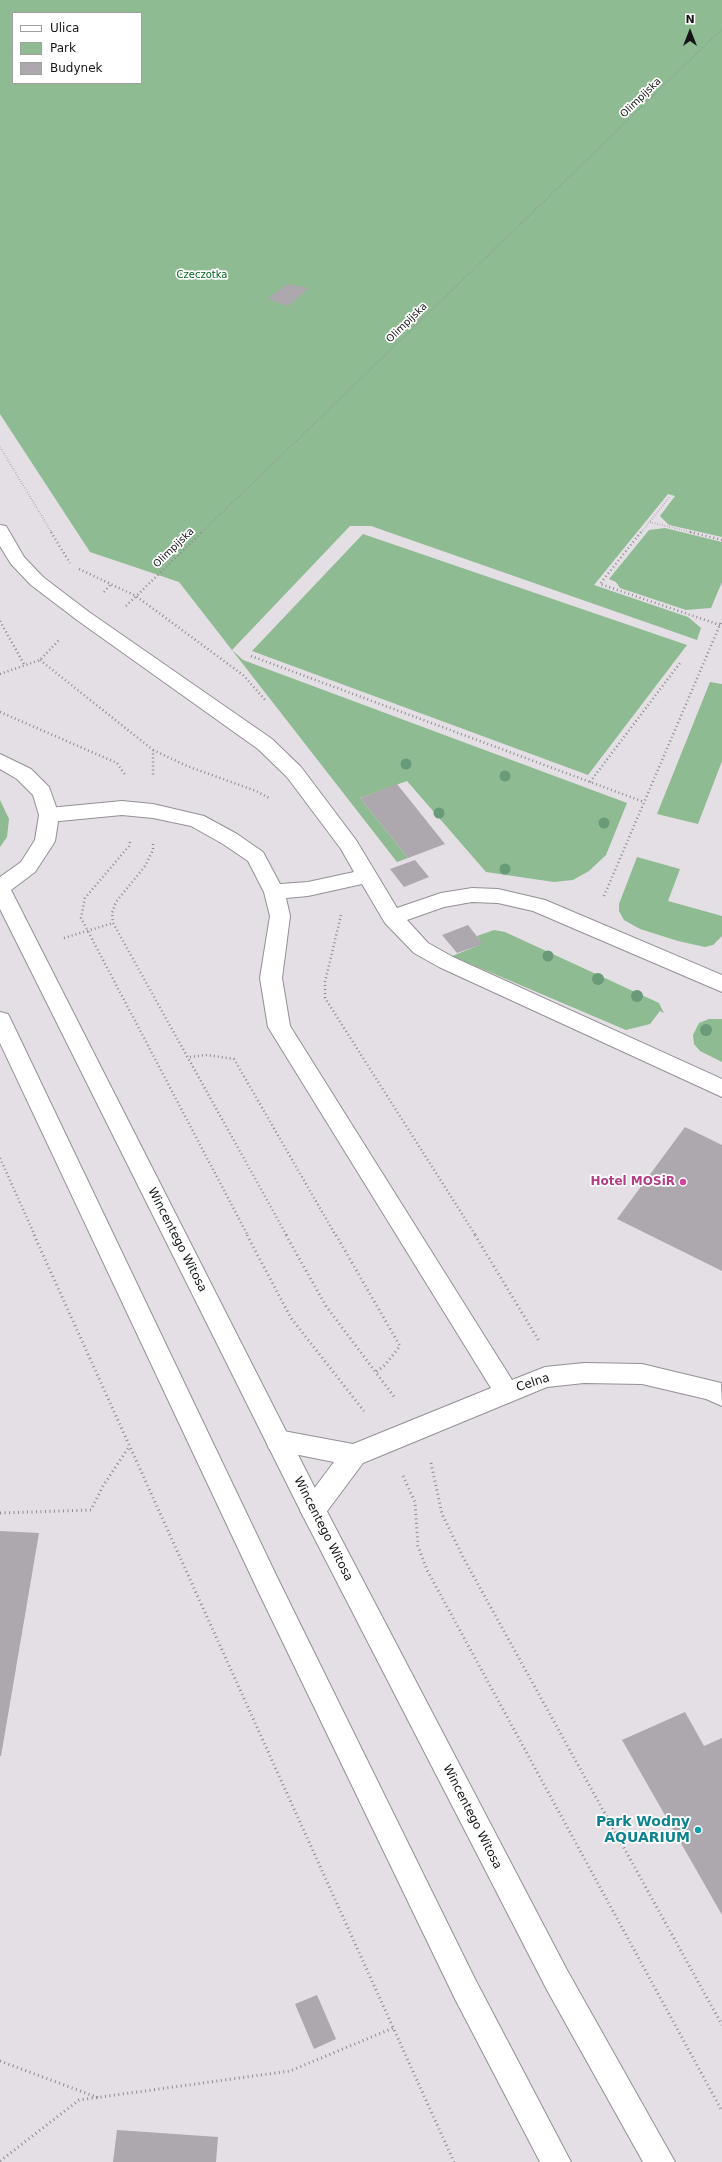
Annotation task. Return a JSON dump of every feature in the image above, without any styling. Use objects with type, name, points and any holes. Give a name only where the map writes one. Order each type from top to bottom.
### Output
[{"type":"main road","points":[[0,530],[17,560],[37,581],[83,616],[103,628],[265,744],[294,772],[349,845],[392,918],[421,948],[446,962],[652,1055],[722,1089]]},
{"type":"main road","points":[[0,760],[24,774],[42,792],[49,814],[45,841],[41,848],[28,867],[0,888]]},
{"type":"main road","points":[[49,814],[128,809],[153,811],[197,821],[230,839],[256,857],[274,892],[280,916],[271,978],[279,1027],[506,1392]]},
{"type":"main road","points":[[274,892],[308,889],[367,876]]},
{"type":"main road","name":"Wincentego Witosa","points":[[0,888],[313,1510],[557,1980],[660,2162]]},
{"type":"main road","points":[[392,918],[441,900],[472,895],[498,896],[538,905],[722,984]]},
{"type":"main road","points":[[0,1020],[303,1656],[465,1989],[556,2162]]},
{"type":"main road","name":"Celna","points":[[354,1455],[544,1377],[584,1373],[642,1374],[712,1390],[722,1396]]},
{"type":"main road","points":[[278,1441],[354,1455],[313,1510]]},
{"type":"path","name":"Olimpijska","points":[[103,628],[722,29]]},
{"type":"path","points":[[670,496],[600,584],[720,625]]},
{"type":"path","points":[[650,522],[722,540]]},
{"type":"path","points":[[591,928],[722,620]]},
{"type":"path","points":[[0,621],[25,666]]},
{"type":"path","points":[[251,656],[644,802]]},
{"type":"path","points":[[40,660],[153,750],[187,766],[256,791],[274,801]]},
{"type":"path","points":[[590,782],[680,663]]},
{"type":"path","points":[[0,712],[117,763],[125,774],[128,786],[129,846],[85,898],[81,918],[290,1318],[371,1420],[385,1443],[415,1502],[418,1546],[427,1570],[722,2111]]},
{"type":"path","points":[[153,750],[153,850],[145,866],[116,902],[112,913],[113,923],[190,1057],[326,1306],[375,1373],[406,1411],[427,1450],[442,1514],[464,1560],[722,2025]]},
{"type":"path","points":[[339,883],[344,905],[330,957],[325,982],[325,998],[486,1252],[540,1344]]},
{"type":"path","points":[[190,1057],[207,1055],[234,1059],[400,1346],[385,1365],[375,1373]]},
{"type":"path","points":[[0,1158],[454,2162]]},
{"type":"path","points":[[0,1513],[91,1510],[103,1486],[129,1446]]},
{"type":"path","points":[[0,2161],[79,2100],[290,2071],[393,2028]]},
{"type":"path","points":[[0,2061],[99,2098]]},
{"type":"green space","name":"Czeczotka","points":[[0,0],[722,0],[722,537],[669,525],[660,516],[675,496],[668,494],[594,585],[688,617],[701,628],[697,640],[371,526],[350,526],[232,650],[243,660],[627,803],[606,855],[589,871],[573,880],[554,882],[486,872],[407,781],[360,798],[408,858],[397,862],[179,582],[90,552],[0,414]]},
{"type":"green space","points":[[665,528],[722,542],[722,582],[711,608],[686,610],[620,588],[616,582],[609,579],[649,530]]},
{"type":"green space","points":[[363,534],[687,645],[588,775],[252,651]]},
{"type":"green space","points":[[710,682],[722,684],[722,761],[698,824],[657,814]]},
{"type":"green space","points":[[0,800],[9,819],[7,837],[0,847]]},
{"type":"green space","points":[[637,857],[680,869],[668,901],[722,916],[722,936],[713,945],[705,947],[678,941],[640,929],[624,920],[619,911],[619,904]]},
{"type":"green space","points":[[494,930],[505,932],[659,1003],[664,1013],[660,1011],[650,1024],[626,1030],[452,956],[482,944],[477,936]]},
{"type":"green space","points":[[709,1019],[722,1019],[722,1062],[700,1051],[694,1044],[693,1035],[699,1023]]},
{"type":"building","points":[[287,284],[309,288],[288,306],[267,299]]},
{"type":"building","points":[[397,784],[445,844],[408,858],[360,798]]},
{"type":"building","points":[[415,860],[429,877],[404,887],[390,869]]},
{"type":"building","points":[[468,925],[483,944],[457,953],[442,935]]},
{"type":"building","name":"Hotel MOSiR","points":[[685,1127],[722,1145],[722,1271],[617,1219]]},
{"type":"building","points":[[0,1531],[39,1533],[1,1756],[0,1756]]},
{"type":"building","name":"Park Wodny AQUARIUM","points":[[685,1712],[704,1746],[722,1738],[722,1915],[622,1740]]},
{"type":"building","points":[[317,1995],[336,2039],[314,2049],[295,2004]]},
{"type":"building","points":[[117,2130],[218,2137],[216,2162],[113,2162]]},
{"type":"place","name":"Hotel MOSiR","points":[[683,1182]]},
{"type":"place","name":"Park Wodny AQUARIUM","points":[[698,1830]]}]
